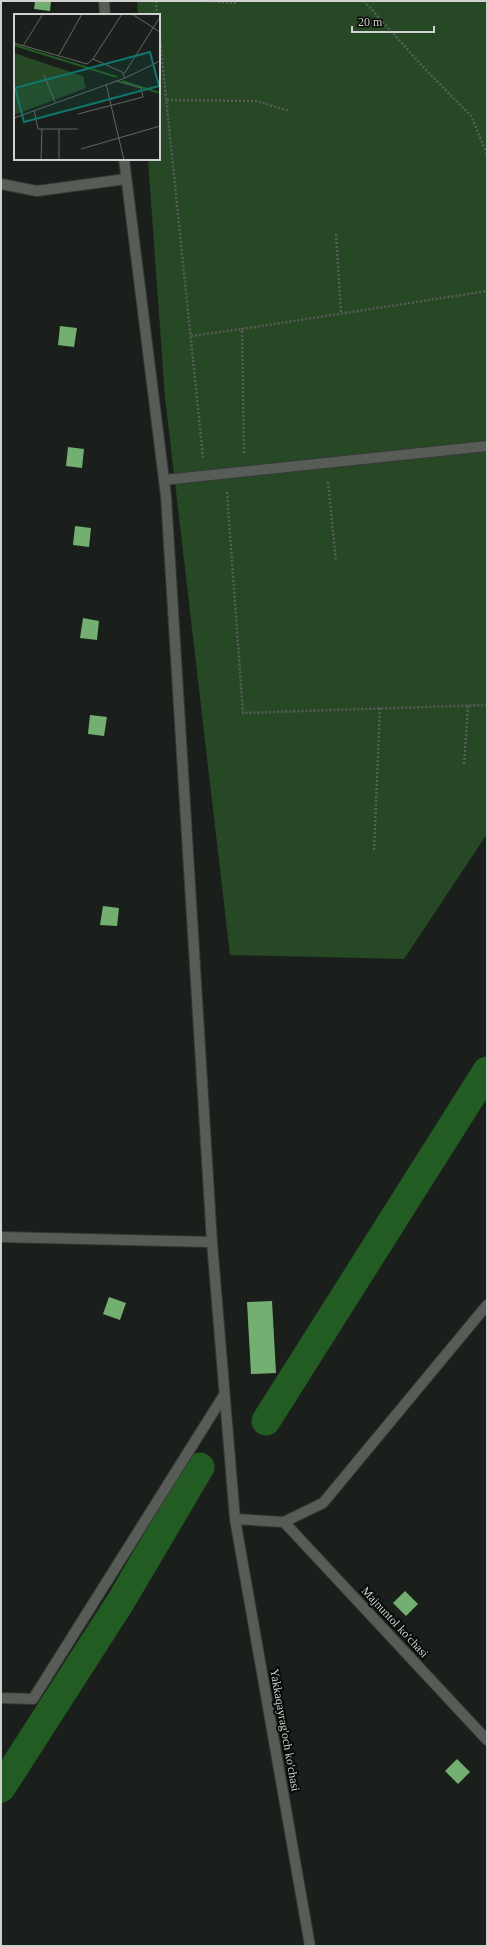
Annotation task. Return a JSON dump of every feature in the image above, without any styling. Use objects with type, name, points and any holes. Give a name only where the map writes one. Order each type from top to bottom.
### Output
[{"type":"street","points":[[104,1],[105,14]]},
{"type":"street","name":"Yakkaqayrag'och ko'chasi","points":[[124,160],[164,480],[212,1242],[235,1519],[310,1946]]},
{"type":"street","points":[[1,184],[37,191],[126,179]]},
{"type":"street","points":[[164,480],[487,446]]},
{"type":"street","points":[[1,1237],[212,1242]]},
{"type":"street","points":[[235,1519],[284,1522],[322,1503],[487,1305]]},
{"type":"street","points":[[1,1698],[33,1699],[224,1395]]},
{"type":"street","name":"Majnuntol ko'chasi","points":[[284,1522],[487,1740]]},
{"type":"path","points":[[156,1],[157,14]]},
{"type":"path","points":[[206,1],[238,3]]},
{"type":"path","points":[[364,1],[426,70],[471,116],[487,154]]},
{"type":"path","points":[[160,40],[205,476]]},
{"type":"path","points":[[166,100],[256,101],[290,112]]},
{"type":"path","points":[[336,234],[342,313]]},
{"type":"path","points":[[191,336],[487,291]]},
{"type":"path","points":[[242,329],[244,471]]},
{"type":"path","points":[[326,462],[336,562]]},
{"type":"path","points":[[226,473],[243,712],[468,706],[486,705],[487,703]]},
{"type":"path","points":[[464,764],[468,706]]},
{"type":"path","points":[[374,850],[380,708]]},
{"type":"green space","points":[[137,1],[487,1],[487,834],[404,959],[230,955],[165,397],[148,160],[160,160],[160,14],[138,14]]},
{"type":"building","points":[[35,1],[51,1],[50,11],[34,9]]},
{"type":"building","points":[[60,326],[77,328],[74,347],[58,345]]},
{"type":"building","points":[[68,447],[84,449],[82,468],[66,466]]},
{"type":"building","points":[[75,526],[91,528],[89,547],[73,545]]},
{"type":"building","points":[[83,618],[99,621],[97,640],[80,638]]},
{"type":"building","points":[[90,715],[107,717],[104,736],[88,734]]},
{"type":"building","points":[[103,906],[119,908],[117,926],[100,925]]},
{"type":"building","points":[[109,1297],[126,1303],[120,1320],[103,1314]]},
{"type":"building","points":[[272,1301],[276,1373],[251,1374],[247,1302]]},
{"type":"building","points":[[405,1591],[418,1604],[406,1616],[393,1603]]},
{"type":"building","points":[[457,1759],[470,1772],[458,1784],[445,1771]]},
{"type":"waterway","points":[[266,1421],[487,1071]]},
{"type":"waterway","points":[[1,1788],[121,1601],[200,1467]]}]
